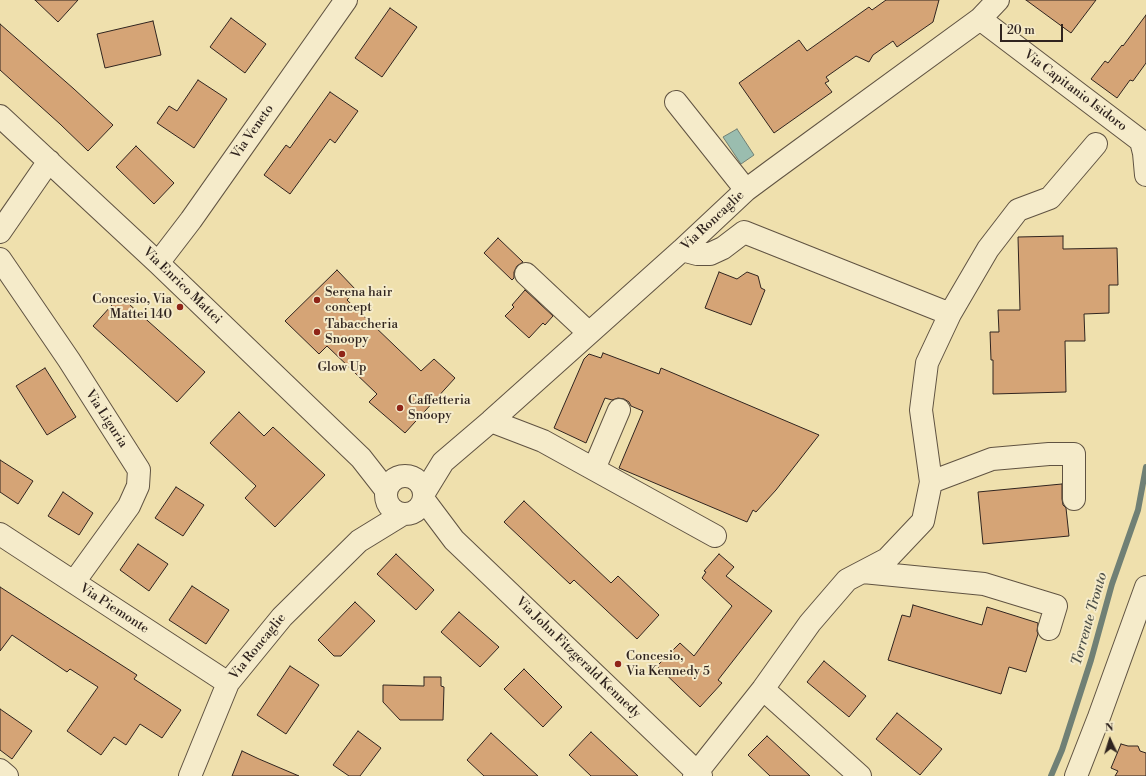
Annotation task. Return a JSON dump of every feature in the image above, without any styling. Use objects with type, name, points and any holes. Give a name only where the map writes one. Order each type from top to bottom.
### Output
[{"type":"street","name":"Via Veneto","points":[[158,263],[196,214],[346,0]]},
{"type":"street","name":"Via Capitanio Isidoro","points":[[988,6],[1121,127],[1141,141],[1145,153],[1146,175]]},
{"type":"street","name":"Via Roncaglie","points":[[190,776],[228,683],[282,616],[405,495],[491,421],[682,250],[746,190],[988,6]]},
{"type":"street","points":[[676,102],[746,190]]},
{"type":"street","name":"Via Enrico Mattei","points":[[0,116],[158,263],[361,458],[405,495]]},
{"type":"street","points":[[698,775],[763,689],[810,623],[847,580],[888,559],[923,521],[931,482],[921,410],[927,363],[950,314],[988,249],[1018,210],[1050,198],[1092,142],[1107,145],[1121,127]]},
{"type":"street","points":[[0,232],[49,162]]},
{"type":"street","points":[[682,250],[696,254],[710,254],[723,248],[744,232],[950,314]]},
{"type":"street","name":"Via Liguria","points":[[0,259],[69,360],[139,470],[138,486],[129,506],[74,582]]},
{"type":"street","points":[[526,274],[589,333]]},
{"type":"street","points":[[594,469],[620,410]]},
{"type":"street","points":[[491,421],[543,441],[714,536]]},
{"type":"street","points":[[931,482],[992,459],[1049,454],[1074,454],[1074,499]]},
{"type":"street","name":"Via John Fitzgerald Kennedy","points":[[405,495],[454,540],[698,775]]},
{"type":"street","name":"Via Piemonte","points":[[0,534],[228,683]]},
{"type":"street","points":[[863,572],[984,584],[1056,606],[1049,629]]},
{"type":"street","points":[[1076,776],[1146,587]]},
{"type":"street","points":[[763,689],[860,776]]},
{"type":"street","points":[[0,770],[7,776]]},
{"type":"shaded area","points":[[737,129],[754,155],[741,164],[723,137]]},
{"type":"building","points":[[35,0],[78,0],[58,22]]},
{"type":"building","points":[[886,0],[939,0],[933,22],[897,47],[893,41],[873,55],[869,62],[856,56],[826,77],[829,81],[825,83],[832,92],[774,133],[739,83],[799,40],[807,51],[869,7],[872,10]]},
{"type":"building","points":[[1026,0],[1096,0],[1071,33]]},
{"type":"building","points":[[390,8],[417,27],[382,77],[355,58]]},
{"type":"building","points":[[1146,15],[1146,63],[1133,81],[1130,80],[1117,98],[1091,79],[1105,61],[1108,63],[1122,45],[1123,46]]},
{"type":"building","points":[[231,18],[266,44],[245,73],[210,47]]},
{"type":"building","points":[[153,21],[161,55],[105,68],[97,34]]},
{"type":"building","points":[[0,24],[113,125],[88,151],[0,70]]},
{"type":"building","points":[[198,80],[227,99],[194,148],[157,123],[169,106],[177,111]]},
{"type":"building","points":[[330,92],[358,111],[335,143],[330,139],[290,194],[264,175],[286,145],[290,148]]},
{"type":"building","points":[[136,146],[174,183],[154,204],[116,167]]},
{"type":"building","points":[[1063,236],[1063,249],[1117,248],[1118,285],[1109,285],[1109,313],[1084,314],[1085,341],[1065,341],[1066,392],[993,394],[993,360],[991,360],[990,332],[999,332],[998,310],[1020,310],[1018,237]]},
{"type":"building","points":[[498,238],[523,262],[517,266],[514,272],[514,278],[512,280],[484,253]]},
{"type":"building","points":[[337,270],[356,290],[347,300],[421,371],[434,359],[455,378],[405,433],[369,402],[377,394],[327,346],[319,354],[285,321]]},
{"type":"building","points":[[719,272],[737,279],[747,272],[758,276],[761,288],[765,290],[751,325],[705,308]]},
{"type":"building","points":[[525,290],[553,316],[545,325],[543,323],[529,338],[505,316],[514,307],[512,305]]},
{"type":"building","points":[[120,296],[205,372],[177,402],[93,326]]},
{"type":"building","points":[[603,353],[659,374],[661,368],[819,435],[776,490],[756,512],[753,510],[747,522],[619,468],[643,411],[631,406],[629,402],[624,399],[618,398],[612,400],[605,398],[586,443],[554,428],[584,359],[589,354],[601,358]]},
{"type":"building","points":[[45,368],[76,417],[47,435],[16,386]]},
{"type":"building","points":[[239,412],[264,436],[273,427],[325,475],[275,527],[245,498],[256,486],[210,443]]},
{"type":"building","points":[[0,460],[33,481],[18,504],[0,492]]},
{"type":"building","points":[[1062,484],[1062,499],[1063,505],[1066,508],[1069,536],[983,544],[978,492]]},
{"type":"building","points":[[176,487],[204,505],[183,536],[155,518]]},
{"type":"building","points":[[63,492],[93,513],[79,535],[48,516]]},
{"type":"building","points":[[524,501],[611,583],[618,576],[659,615],[637,639],[574,580],[570,584],[504,522]]},
{"type":"building","points":[[138,544],[168,564],[149,591],[120,570]]},
{"type":"building","points":[[396,554],[434,590],[416,610],[377,574]]},
{"type":"building","points":[[719,554],[734,567],[726,576],[772,611],[718,680],[722,683],[700,707],[657,666],[680,643],[694,656],[732,606],[702,578],[706,572],[704,571]]},
{"type":"building","points":[[192,586],[229,610],[206,644],[169,620]]},
{"type":"building","points":[[0,587],[137,675],[134,679],[181,710],[162,738],[140,724],[126,745],[114,737],[101,755],[67,731],[98,687],[70,669],[67,672],[12,635],[0,651]]},
{"type":"building","points":[[355,602],[375,621],[341,656],[334,656],[318,640]]},
{"type":"building","points":[[913,605],[982,625],[987,607],[1038,623],[1038,634],[1026,672],[1009,667],[1001,694],[888,660],[902,615],[910,617]]},
{"type":"building","points":[[459,612],[499,647],[480,667],[441,632]]},
{"type":"building","points":[[824,661],[866,696],[849,717],[807,682]]},
{"type":"building","points":[[290,666],[319,685],[286,734],[257,715]]},
{"type":"building","points":[[524,669],[562,707],[543,727],[504,689]]},
{"type":"building","points":[[424,677],[441,677],[441,686],[444,687],[443,720],[400,720],[383,702],[383,685],[424,686]]},
{"type":"building","points":[[0,709],[32,731],[12,759],[0,750]]},
{"type":"building","points":[[897,713],[942,749],[920,775],[876,739]]},
{"type":"building","points":[[358,731],[381,748],[360,776],[349,776],[333,765]]},
{"type":"building","points":[[591,732],[638,776],[591,776],[569,755]]},
{"type":"building","points":[[491,733],[538,776],[484,776],[467,760]]},
{"type":"building","points":[[767,736],[810,776],[770,776],[748,755]]},
{"type":"building","points":[[1121,744],[1138,746],[1140,751],[1146,753],[1146,776],[1115,776],[1118,771],[1111,768]]},
{"type":"building","points":[[242,751],[259,759],[299,776],[232,776]]},
{"type":"waterway","name":"Torrente Tronto","points":[[1051,776],[1062,750],[1091,660],[1112,584],[1138,510],[1146,467]]},
{"type":"place","name":"Serena hair concept","points":[[317,300]]},
{"type":"place","name":"Concesio, Via Mattei 140","points":[[180,307]]},
{"type":"place","name":"Tabaccheria Snoopy","points":[[317,332]]},
{"type":"place","name":"Glow Up","points":[[342,354]]},
{"type":"place","name":"Caffetteria Snoopy","points":[[400,408]]},
{"type":"place","name":"Concesio, Via Kennedy 5","points":[[618,664]]}]
